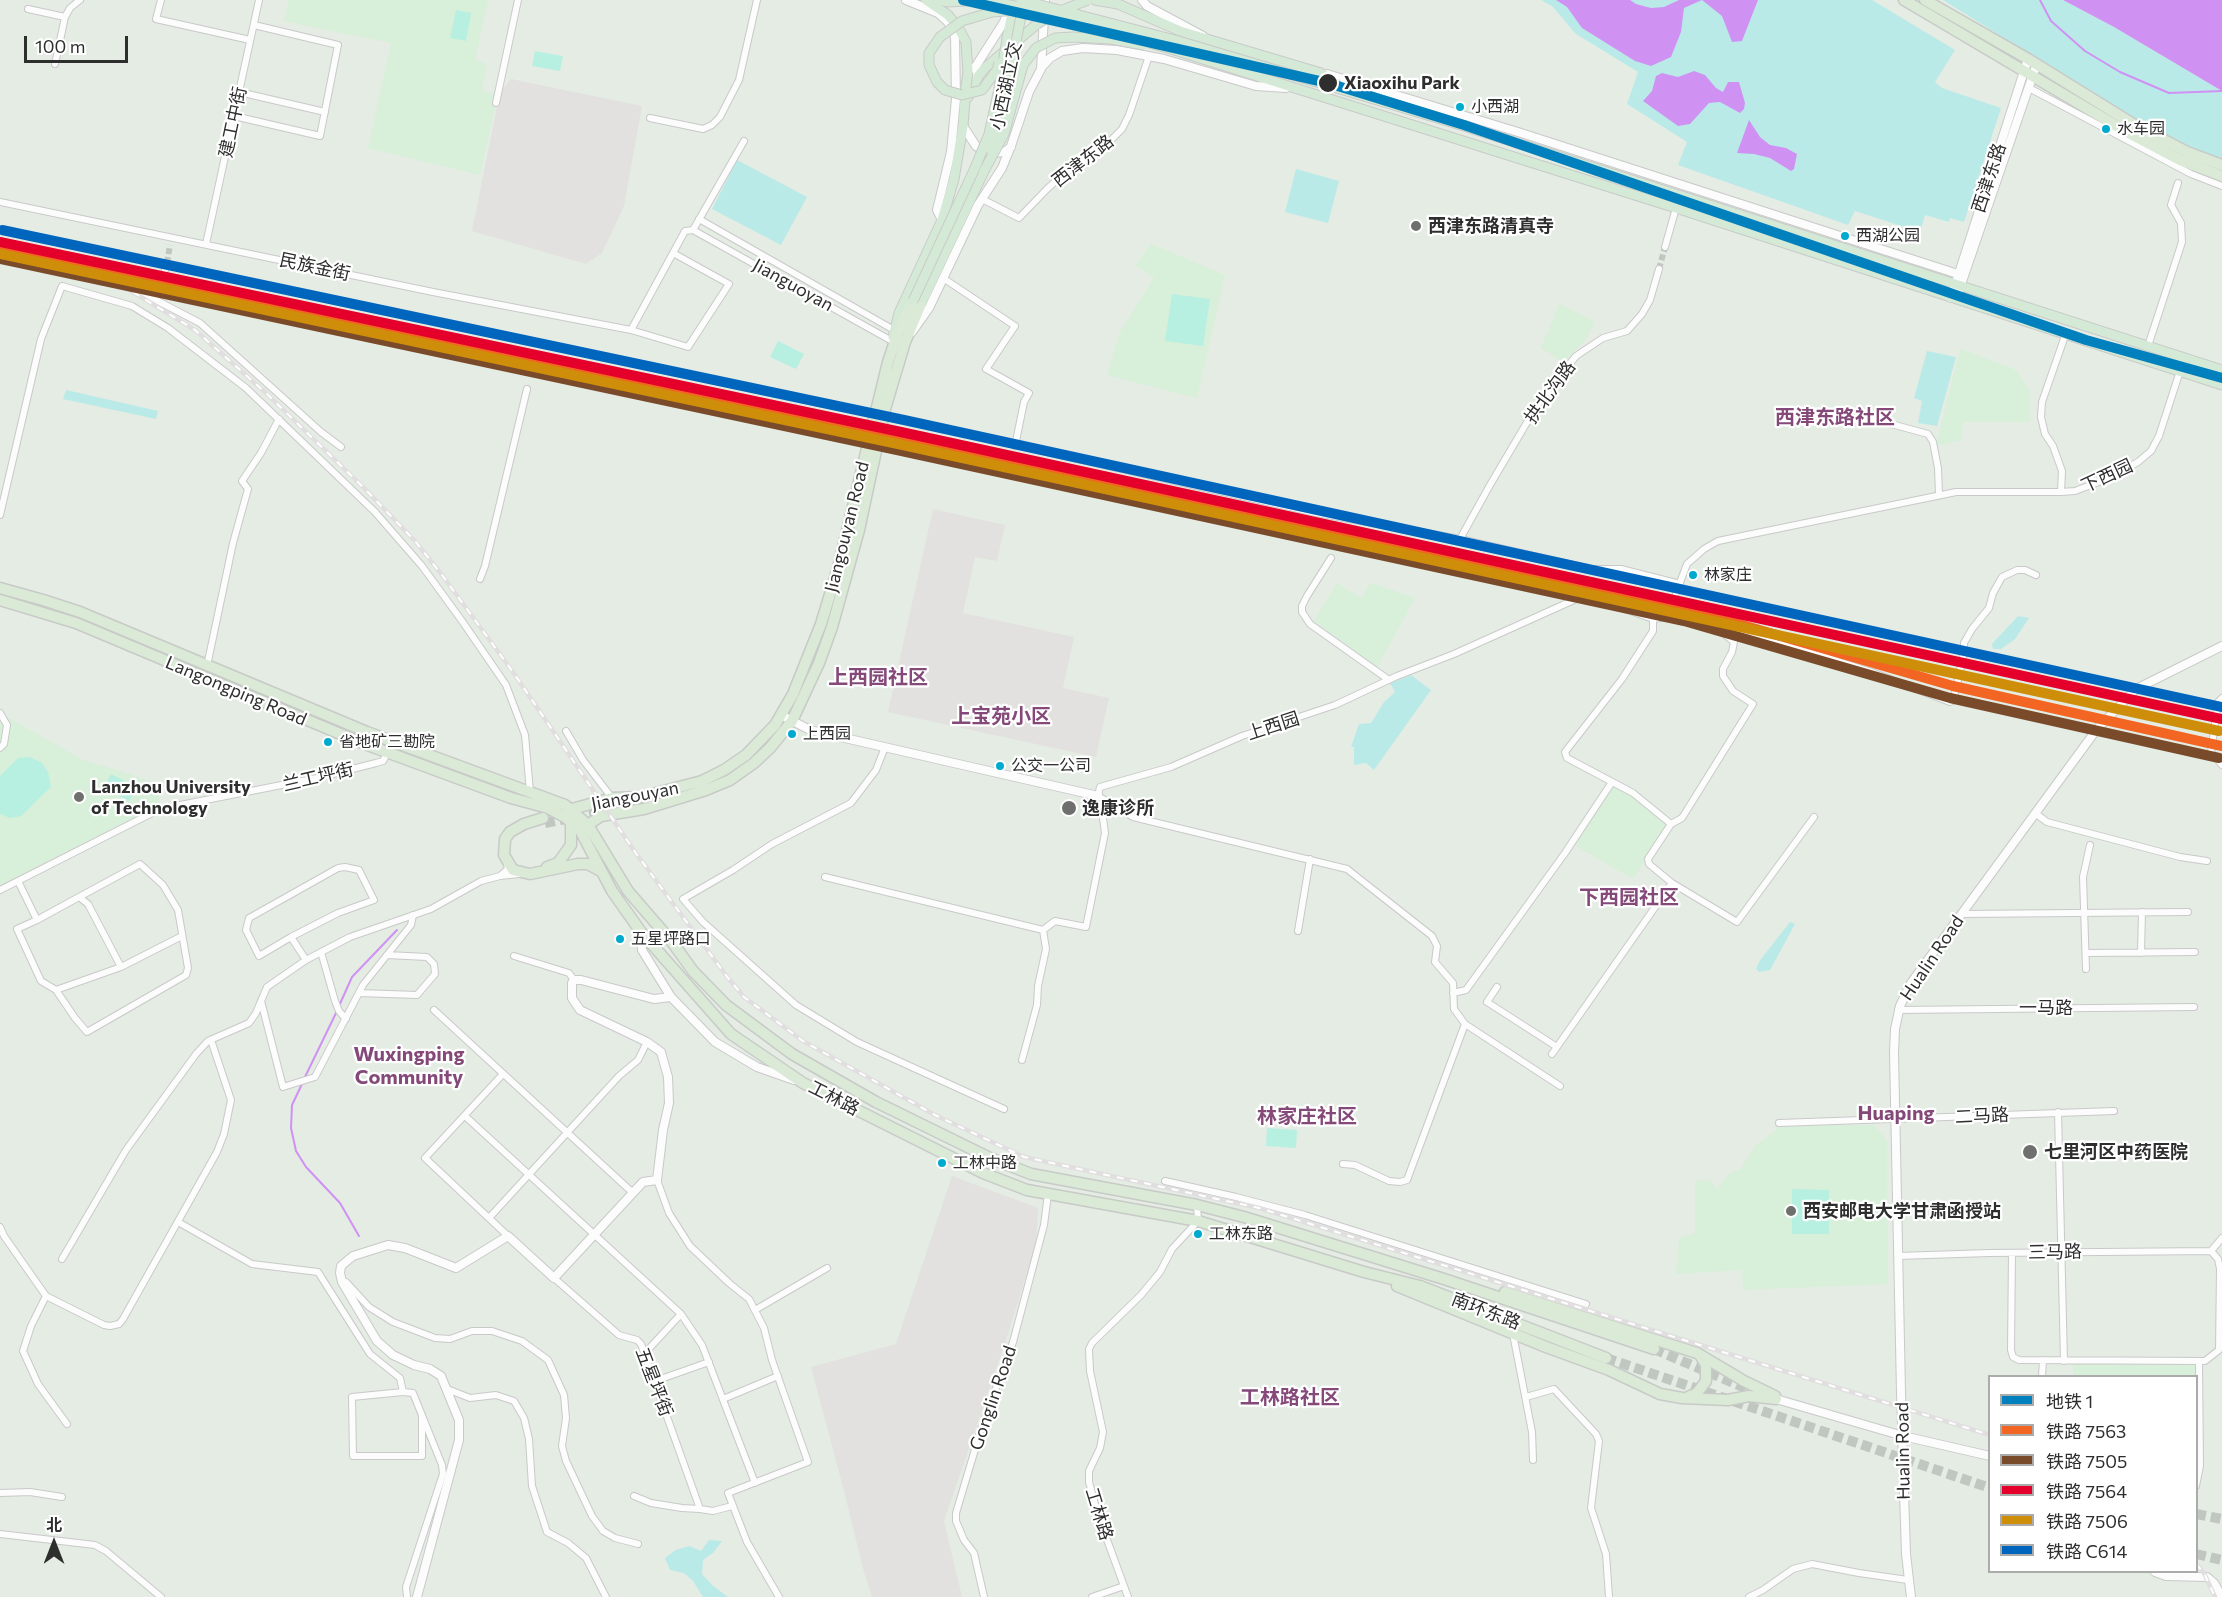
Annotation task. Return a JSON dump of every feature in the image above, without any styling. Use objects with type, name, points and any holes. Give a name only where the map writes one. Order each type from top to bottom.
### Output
[{"type":"highway","points":[[1904,0],[2127,132],[2180,160],[2222,176]]},
{"type":"highway","points":[[1925,0],[2133,124],[2187,152],[2222,165]]},
{"type":"highway","name":"Jiangouyan Road","points":[[792,721],[819,663],[832,627],[859,530],[883,415],[917,303]]},
{"type":"highway","name":"Jiangouyan Road","points":[[781,715],[808,659],[832,588],[890,354],[917,303]]},
{"type":"highway","name":"Langongping Road","points":[[0,588],[80,612],[393,743],[572,809]]},
{"type":"highway","name":"Langongping Road","points":[[0,600],[76,623],[388,754],[511,798],[548,808],[571,822]]},
{"type":"highway","name":"Jiangouyan","points":[[572,809],[595,803],[610,804],[702,781],[724,770],[762,741],[781,715]]},
{"type":"highway","name":"Jiangouyan","points":[[588,825],[601,816],[644,809],[730,780],[754,764],[792,721]]},
{"type":"highway","points":[[610,804],[685,796]]},
{"type":"highway","points":[[595,803],[594,812],[601,816]]},
{"type":"highway","name":"工林路","points":[[572,809],[588,825],[628,891],[672,942],[693,971],[726,1005],[792,1054],[876,1102],[1011,1168],[1041,1176],[1197,1205],[1244,1217],[1444,1279]]},
{"type":"highway","points":[[571,822],[571,845],[558,863],[533,870],[514,864],[509,848],[513,835],[544,821],[524,824],[510,832],[503,848],[507,863],[513,870],[523,874],[545,873],[578,864],[588,864],[600,870]]},
{"type":"highway","name":"工林路","points":[[571,822],[579,830],[612,891],[641,932],[731,1034],[803,1083],[1005,1183],[1048,1194],[1198,1221],[1364,1272]]},
{"type":"highway","points":[[1364,1272],[1609,1370],[1660,1394],[1682,1398],[1728,1400],[1749,1396],[1776,1398]]},
{"type":"highway","name":"南环东路","points":[[1364,1272],[1420,1286],[1606,1358]]},
{"type":"highway","points":[[1444,1279],[1477,1283],[1697,1353],[1776,1398]]},
{"type":"highway","name":"南环东路","points":[[1444,1279],[1654,1349]]},
{"type":"highway","points":[[1682,1398],[1697,1393],[1706,1381],[1706,1365],[1697,1353]]},
{"type":"main road","points":[[890,354],[899,313],[942,220],[954,179],[963,126],[968,72],[966,42],[948,15],[926,0]]},
{"type":"main road","points":[[939,0],[947,2],[984,0],[1027,4],[1347,90],[1960,280],[2222,370]]},
{"type":"main road","points":[[1016,0],[1173,44],[1230,68]]},
{"type":"main road","name":"小西湖立交","points":[[1007,38],[1016,0]]},
{"type":"main road","points":[[963,107],[979,75],[986,67],[1036,24],[1055,13],[1088,0]]},
{"type":"main road","points":[[1095,0],[1118,4],[1180,31],[1321,73],[1347,90]]},
{"type":"main road","points":[[1125,0],[1146,16]]},
{"type":"main road","points":[[1007,38],[997,70],[982,90],[962,95],[945,90],[932,74],[929,54],[932,47],[951,27],[974,16],[1027,4]]},
{"type":"main road","name":"小西湖立交","points":[[984,171],[1001,121],[1027,4]]},
{"type":"main road","points":[[917,303],[1004,134],[1023,65],[1036,48],[1055,38],[1073,36],[1144,45],[1297,88],[1676,208],[1953,299],[2066,333],[2222,385]]},
{"type":"main road","points":[[917,303],[989,134],[1007,38]]},
{"type":"street","points":[[55,64],[65,16],[80,0]]},
{"type":"street","points":[[161,0],[156,19],[250,40]]},
{"type":"street","name":"建工中街","points":[[206,244],[259,0]]},
{"type":"street","points":[[496,104],[518,0]]},
{"type":"street","points":[[650,118],[703,129],[712,125],[720,117],[739,80],[756,0]]},
{"type":"street","points":[[906,0],[938,14],[948,22],[955,38],[956,99],[951,152],[937,210],[942,220]]},
{"type":"street","points":[[956,99],[1016,0]]},
{"type":"street","points":[[1041,69],[1045,0]]},
{"type":"street","points":[[1142,0],[1155,10],[1206,38]]},
{"type":"street","points":[[28,9],[65,16]]},
{"type":"street","points":[[234,116],[320,136],[338,45],[254,25]]},
{"type":"street","points":[[905,342],[929,308],[982,199],[1002,168],[1029,92],[1041,69],[1050,58],[1062,51],[1083,48],[1118,50],[1149,56],[1256,86],[1297,88]]},
{"type":"street","name":"西津东路","points":[[982,199],[1019,219],[1048,188],[1103,148],[1122,129],[1129,115],[1149,56]]},
{"type":"street","name":"西津东路","points":[[1960,280],[2032,62]]},
{"type":"street","points":[[1321,73],[1518,132],[1960,280]]},
{"type":"street","name":"西津东路","points":[[1953,299],[2029,88],[2028,74]]},
{"type":"street","points":[[2029,88],[2191,174],[2222,186]]},
{"type":"street","points":[[239,92],[325,112]]},
{"type":"street","points":[[963,126],[979,147],[995,153],[1004,152],[1011,146]]},
{"type":"street","points":[[631,330],[686,231],[693,230],[744,141]]},
{"type":"street","points":[[2148,346],[2182,242],[2181,223],[2171,205],[2178,183]]},
{"type":"street","name":"民族金街","points":[[0,202],[433,292],[631,330],[688,347],[729,284],[673,253]]},
{"type":"street","points":[[1665,247],[1676,208]]},
{"type":"street","name":"Jianguoyan","points":[[699,219],[894,330]]},
{"type":"street","name":"Jianguoyan","points":[[693,230],[892,341]]},
{"type":"street","points":[[170,245],[172,237]]},
{"type":"street","name":"拱北沟路","points":[[1461,539],[1539,402],[1576,356],[1603,338],[1627,331],[1642,314],[1650,300],[1659,269]]},
{"type":"street","points":[[944,278],[1015,326],[986,369],[1029,393],[1024,402],[1014,446]]},
{"type":"street","points":[[160,291],[131,284],[129,286],[200,323],[321,432],[341,447]]},
{"type":"street","points":[[0,515],[41,339],[62,286],[132,306],[196,348],[246,387],[375,512],[422,566],[506,685],[525,735],[530,792]]},
{"type":"street","points":[[2061,492],[2062,471],[2053,446],[2045,434],[2041,417],[2042,402],[2066,333]]},
{"type":"street","name":"下西园","points":[[1677,593],[1688,564],[1704,549],[1718,541],[1956,492],[2075,491],[2109,478],[2138,462],[2151,451],[2159,436],[2180,371]]},
{"type":"street","points":[[480,579],[486,566],[527,388]]},
{"type":"street","points":[[883,415],[1316,513],[1461,539],[1591,569],[1621,569],[1680,584]]},
{"type":"street","points":[[1858,415],[1928,434],[1933,442],[1938,468],[1939,495]]},
{"type":"street","points":[[207,666],[233,543],[248,489],[242,481],[261,453],[279,419]]},
{"type":"street","points":[[877,445],[1215,520],[1246,524],[1586,595],[1653,619],[1668,617],[1719,630],[1741,630],[1869,671],[1950,702],[1955,693],[1964,643],[1989,608],[2002,577],[2017,570],[2025,570],[2036,575]]},
{"type":"street","points":[[1331,558],[1302,606],[1306,619],[1389,680]]},
{"type":"street","name":"上西园","points":[[1098,796],[1100,787],[1171,767],[1242,736],[1335,705],[1586,595]]},
{"type":"street","points":[[1668,617],[1672,609]]},
{"type":"street","points":[[1653,619],[1653,631],[1622,679],[1565,753],[1567,758],[1633,793],[1671,824]]},
{"type":"street","points":[[1719,630],[1734,642],[1723,669],[1723,676],[1733,691],[1753,704],[1682,818],[1671,824],[1648,859],[1649,864],[1672,883],[1737,922],[1814,817]]},
{"type":"street","name":"Hualin Road","points":[[1911,1597],[1902,1479],[1903,1436],[1894,1053],[1898,1010],[1911,983],[2097,729],[2136,689],[2222,646]]},
{"type":"street","points":[[2222,698],[2218,702],[2211,752],[2222,765]]},
{"type":"street","points":[[0,713],[7,725],[7,734],[0,748]]},
{"type":"street","points":[[781,715],[810,730],[1098,796],[1133,817],[1347,869],[1432,936],[1437,946],[1434,962],[1453,983],[1454,1009],[1465,1024],[1560,1086]]},
{"type":"street","points":[[566,731],[610,804]]},
{"type":"street","points":[[388,754],[393,743]]},
{"type":"street","points":[[885,747],[876,770],[851,803],[772,844],[683,899],[703,922],[796,1005],[857,1042],[1004,1109]]},
{"type":"street","name":"兰工坪街","points":[[0,890],[160,809],[327,776],[383,761],[388,754]]},
{"type":"street","points":[[1453,993],[1466,990],[1565,853],[1612,782]]},
{"type":"street","points":[[1043,930],[1055,921],[1086,927],[1105,833],[1103,818],[1107,801]]},
{"type":"street","points":[[2035,813],[2047,822],[2180,857],[2206,861]]},
{"type":"street","points":[[2086,969],[2084,878],[2090,845]]},
{"type":"street","points":[[1298,931],[1310,860]]},
{"type":"street","points":[[500,876],[508,869],[507,863]]},
{"type":"street","points":[[140,864],[163,885],[178,910],[188,968],[186,975],[87,1032],[56,990],[41,981],[17,929],[36,920],[140,864]]},
{"type":"street","points":[[338,868],[359,870],[374,900],[338,913],[291,937],[259,956],[246,930],[247,922],[249,918],[338,868]]},
{"type":"street","points":[[62,1259],[126,1150],[196,1054],[211,1040],[249,1023],[267,987],[306,960],[350,937],[431,909],[481,881],[500,876],[523,874]]},
{"type":"street","points":[[825,877],[1043,930]]},
{"type":"street","points":[[18,880],[36,920]]},
{"type":"street","points":[[1552,1054],[1672,883]]},
{"type":"street","points":[[79,897],[88,904],[121,967]]},
{"type":"street","points":[[2141,953],[2142,912]]},
{"type":"street","points":[[1961,914],[2188,912]]},
{"type":"street","points":[[261,1000],[283,1086],[315,1077],[359,993],[411,925],[413,915]]},
{"type":"street","points":[[1022,1060],[1037,1005],[1038,986],[1046,949],[1043,930]]},
{"type":"street","points":[[641,932],[642,950],[671,997],[715,1042],[757,1067],[803,1083]]},
{"type":"street","points":[[56,990],[121,967],[182,936]]},
{"type":"street","points":[[291,937],[306,960]]},
{"type":"street","points":[[321,952],[339,1011],[346,1019]]},
{"type":"street","points":[[2086,953],[2195,952]]},
{"type":"street","points":[[359,993],[417,995],[435,974],[434,964],[427,957],[387,955]]},
{"type":"street","points":[[514,956],[569,973],[574,980],[654,999],[671,997]]},
{"type":"street","points":[[574,980],[572,998],[580,1010],[647,1042],[662,1052],[668,1077],[669,1104],[663,1130],[657,1179],[669,1213],[690,1246],[749,1299],[764,1328],[808,1462],[728,1493],[747,1542],[779,1597]]},
{"type":"street","points":[[1497,987],[1487,1002],[1557,1047]]},
{"type":"street","name":"一马路","points":[[1898,1010],[2194,1007]]},
{"type":"street","points":[[434,1010],[633,1193]]},
{"type":"street","points":[[1343,1164],[1355,1165],[1389,1181],[1407,1180],[1465,1024]]},
{"type":"street","points":[[0,1227],[46,1296],[104,1325],[119,1324],[217,1152],[231,1108],[231,1101],[211,1040]]},
{"type":"street","points":[[489,1218],[619,1076],[638,1060],[647,1042]]},
{"type":"street","name":"五星坪街","points":[[503,1074],[425,1158],[619,1335],[637,1340],[645,1353],[700,1509]]},
{"type":"street","name":"二马路","points":[[1779,1122],[1896,1120],[2114,1111]]},
{"type":"street","points":[[2058,1112],[2064,1360]]},
{"type":"street","points":[[465,1116],[681,1314],[702,1345],[755,1483]]},
{"type":"street","points":[[554,1278],[643,1182],[657,1179]]},
{"type":"street","points":[[1165,1181],[1305,1215],[1586,1304]]},
{"type":"street","name":"Gonglin Road","points":[[984,1597],[974,1553],[964,1540],[956,1521],[956,1513],[982,1426],[1013,1342],[1044,1225],[1048,1194]]},
{"type":"street","points":[[1197,1205],[1198,1221]]},
{"type":"street","name":"工林路","points":[[1128,1597],[1098,1515],[1089,1482],[1089,1471],[1100,1448],[1103,1432],[1090,1371],[1089,1349],[1092,1342],[1141,1295],[1160,1272],[1172,1249],[1198,1221]]},
{"type":"street","points":[[178,1222],[252,1264],[318,1272],[370,1354],[400,1378],[403,1392]]},
{"type":"street","points":[[417,1597],[459,1440],[459,1420],[441,1377],[430,1369],[414,1365],[393,1355],[377,1341],[342,1282],[341,1266],[353,1256],[388,1245],[405,1248],[456,1268],[508,1236]]},
{"type":"street","points":[[2012,1252],[2011,1350],[2013,1357],[2019,1360],[2205,1361],[2219,1350],[2220,1269],[2218,1259],[2211,1251],[2222,1238]]},
{"type":"street","name":"三马路","points":[[1898,1256],[2012,1252],[2211,1251]]},
{"type":"street","points":[[755,1310],[827,1268]]},
{"type":"street","points":[[340,1273],[352,1290],[369,1307],[393,1322],[435,1338],[450,1339],[472,1331],[492,1331],[522,1341],[548,1360],[564,1395],[566,1418],[562,1446],[566,1461],[592,1516],[603,1531],[615,1538],[638,1544]]},
{"type":"street","points":[[1547,1305],[1552,1292]]},
{"type":"street","points":[[46,1296],[31,1326],[23,1351],[38,1384],[67,1424]]},
{"type":"street","points":[[645,1353],[681,1314]]},
{"type":"street","points":[[1513,1333],[1532,1432],[1533,1460]]},
{"type":"street","points":[[2042,1375],[2043,1360]]},
{"type":"street","points":[[2198,1476],[2200,1466],[2199,1361]]},
{"type":"street","points":[[655,1381],[709,1362]]},
{"type":"street","points":[[723,1398],[778,1376]]},
{"type":"street","points":[[447,1389],[470,1398],[496,1395],[514,1401],[524,1418],[529,1438],[532,1486],[547,1532],[586,1558],[606,1597]]},
{"type":"street","points":[[1526,1398],[1554,1389],[1596,1434],[1599,1441],[1592,1508],[1606,1554],[1609,1597]]},
{"type":"street","points":[[407,1597],[406,1587],[443,1474],[442,1466],[422,1416],[412,1393],[352,1398],[352,1456],[422,1456],[422,1416]]},
{"type":"street","points":[[1776,1398],[1903,1436],[1988,1456]]},
{"type":"street","points":[[0,1493],[30,1492],[62,1497]]},
{"type":"street","points":[[634,1496],[651,1503],[682,1509],[713,1511],[732,1506]]},
{"type":"street","points":[[0,1534],[95,1545],[106,1551],[161,1597]]},
{"type":"street","points":[[1749,1597],[1793,1569],[1812,1564],[1859,1574],[1908,1580]]},
{"type":"street","points":[[2158,1573],[2166,1576],[2207,1577],[2214,1583],[2222,1597]]},
{"type":"street","points":[[1092,1597],[1124,1586]]},
{"type":"shaded area","points":[[289,0],[488,0],[475,60],[487,64],[482,91],[498,95],[480,175],[368,148],[391,43],[284,21]]},
{"type":"shaded area","name":"西湖公园","points":[[1541,0],[1872,0],[1955,50],[1935,82],[1942,88],[2001,108],[1964,222],[1950,218],[1949,222],[1925,215],[1920,232],[1855,211],[1848,225],[1678,165],[1687,142],[1627,104],[1638,72],[1576,34],[1552,6]]},
{"type":"shaded area","points":[[1556,0],[1630,0],[1651,8],[1664,7],[1679,0],[1702,0],[1684,8],[1681,32],[1671,57],[1651,66],[1635,61],[1582,28],[1567,7]]},
{"type":"shaded area","points":[[1702,0],[1758,0],[1742,41],[1732,42],[1722,16]]},
{"type":"shaded area","points":[[1943,0],[2063,0],[2114,27],[2222,91],[2222,158],[2195,150],[2115,107]]},
{"type":"shaded area","points":[[2063,0],[2222,0],[2222,91],[2114,27]]},
{"type":"shaded area","points":[[456,10],[471,13],[466,41],[450,38]]},
{"type":"shaded area","points":[[535,51],[563,56],[560,71],[532,66]]},
{"type":"shaded area","points":[[1694,71],[1705,75],[1716,88],[1723,92],[1728,82],[1739,82],[1745,103],[1744,109],[1740,113],[1720,102],[1709,103],[1690,124],[1678,126],[1643,101],[1652,91],[1656,76],[1662,73],[1678,77]]},
{"type":"shaded area","points":[[511,79],[642,106],[624,206],[602,253],[586,264],[472,231],[500,92]]},
{"type":"shaded area","points":[[1749,120],[1760,137],[1770,145],[1786,148],[1797,154],[1794,169],[1791,171],[1770,158],[1737,153]]},
{"type":"shaded area","points":[[737,160],[807,197],[781,245],[712,209]]},
{"type":"shaded area","points":[[1296,169],[1339,181],[1328,223],[1285,212]]},
{"type":"shaded area","points":[[1151,244],[1225,275],[1197,398],[1107,375],[1120,332],[1154,278],[1136,265]]},
{"type":"shaded area","points":[[1172,294],[1210,299],[1203,346],[1165,341]]},
{"type":"shaded area","points":[[1559,304],[1595,322],[1585,340],[1564,362],[1541,348]]},
{"type":"shaded area","points":[[778,341],[804,354],[796,369],[770,357]]},
{"type":"shaded area","points":[[1960,349],[2012,368],[2018,373],[2029,389],[2030,422],[1964,422],[1961,440],[1936,446]]},
{"type":"shaded area","points":[[1927,351],[1956,357],[1937,426],[1918,423],[1922,401],[1914,398]]},
{"type":"shaded area","points":[[66,390],[158,411],[156,419],[63,399]]},
{"type":"shaded area","name":"公交一公司","points":[[933,509],[1005,525],[997,561],[975,557],[963,613],[1074,637],[1063,688],[1109,698],[1096,757],[888,712]]},
{"type":"shaded area","points":[[1337,583],[1361,598],[1371,583],[1415,598],[1377,667],[1314,621]]},
{"type":"shaded area","points":[[2018,616],[2029,618],[2015,639],[2001,649],[1993,649],[1992,644]]},
{"type":"shaded area","points":[[1411,675],[1431,690],[1374,770],[1366,763],[1354,765],[1354,747],[1351,747],[1359,724],[1371,723],[1384,702],[1395,692],[1390,683]]},
{"type":"shaded area","name":"Lanzhou University of Technology","points":[[0,713],[83,760],[158,785],[160,809],[0,890]]},
{"type":"shaded area","points":[[30,757],[42,763],[48,772],[51,787],[21,816],[10,818],[0,814],[0,776],[18,758]]},
{"type":"shaded area","points":[[111,774],[136,787],[129,801],[104,788]]},
{"type":"shaded area","points":[[1610,779],[1667,827],[1633,879],[1574,845]]},
{"type":"shaded area","points":[[1790,922],[1795,924],[1770,970],[1759,972],[1756,968],[1761,959]]},
{"type":"shaded area","name":"西安邮电大学甘肃函授站","points":[[1784,1124],[1874,1125],[1887,1141],[1888,1284],[1743,1290],[1742,1270],[1676,1274],[1679,1238],[1695,1233],[1695,1181],[1709,1180],[1717,1189],[1730,1173],[1740,1170],[1755,1146]]},
{"type":"shaded area","points":[[1267,1128],[1297,1130],[1296,1148],[1266,1146]]},
{"type":"shaded area","points":[[952,1176],[1038,1208],[1036,1244],[944,1521],[962,1597],[872,1597],[811,1367],[896,1344]]},
{"type":"shaded area","points":[[1792,1189],[1829,1190],[1829,1234],[1792,1234]]},
{"type":"shaded area","points":[[2073,1363],[2196,1363],[2196,1375],[2073,1375]]},
{"type":"shaded area","points":[[709,1540],[722,1541],[714,1552],[703,1560],[702,1574],[728,1597],[703,1597],[693,1581],[684,1573],[670,1570],[665,1558],[676,1550],[689,1546],[701,1551]]},
{"type":"waterway","points":[[2040,0],[2051,21],[2085,51],[2120,72],[2169,93],[2222,91]]},
{"type":"waterway","points":[[339,1006],[352,977],[397,930]]},
{"type":"waterway","points":[[304,1079],[337,1011]]},
{"type":"waterway","points":[[302,1084],[292,1105],[291,1128],[296,1151],[306,1167],[340,1203],[359,1236]]},
{"type":"tunnel","points":[[167,263],[170,245]]},
{"type":"tunnel","points":[[1659,269],[1665,247]]},
{"type":"tunnel","points":[[160,291],[165,270]]},
{"type":"tunnel","points":[[1672,609],[1676,593]]},
{"type":"tunnel","points":[[545,823],[609,810]]},
{"type":"tunnel","points":[[1654,1349],[1750,1390],[1765,1394]]},
{"type":"tunnel","points":[[1606,1358],[1988,1487]]},
{"type":"tunnel","points":[[2198,1514],[2222,1519]]},
{"type":"tunnel","points":[[2198,1554],[2222,1560]]},
{"type":"railway","points":[[0,252],[98,276],[128,289],[195,330],[266,393],[364,488],[415,541],[442,575],[513,672],[635,852],[728,978],[744,997],[803,1041],[935,1115],[1024,1157],[1259,1208],[1988,1434]]},
{"type":"railway","points":[[2198,1566],[2204,1573],[2215,1597]]},
{"type":"metro line","name":"1","points":[[963,0],[1328,83],[1464,125],[2086,340],[2222,378]]},
{"type":"rail line","name":"C614","points":[[2,230],[904,420],[2222,707]]},
{"type":"rail line","name":"7564","points":[[0,242],[901,432],[2222,719]]},
{"type":"rail line","name":"7563","points":[[0,247],[900,438],[1687,609],[1953,686],[2222,746]]},
{"type":"rail line","name":"7506","points":[[0,254],[898,444],[2219,731]]},
{"type":"rail line","name":"7505","points":[[0,259],[1684,621],[1950,698],[2219,758]]},
{"type":"place","name":"Xiaoxihu Park","points":[[1328,83]]},
{"type":"place","name":"小西湖","points":[[1460,107]]},
{"type":"place","name":"水车园","points":[[2106,129]]},
{"type":"place","name":"西津东路清真寺","points":[[1416,226]]},
{"type":"place","name":"西湖公园","points":[[1845,236]]},
{"type":"place","name":"林家庄","points":[[1693,575]]},
{"type":"place","name":"上西园","points":[[792,734]]},
{"type":"place","name":"省地矿三勘院","points":[[328,742]]},
{"type":"place","name":"公交一公司","points":[[1000,766]]},
{"type":"place","name":"Lanzhou University of Technology","points":[[79,797]]},
{"type":"place","name":"逸康诊所","points":[[1069,808]]},
{"type":"place","name":"五星坪路口","points":[[620,939]]},
{"type":"place","name":"七里河区中药医院","points":[[2030,1152]]},
{"type":"place","name":"工林中路","points":[[942,1163]]},
{"type":"place","name":"西安邮电大学甘肃函授站","points":[[1791,1211]]},
{"type":"place","name":"工林东路","points":[[1198,1234]]},
{"type":"district","name":"西津东路社区","points":[[1835,417]]},
{"type":"district","name":"上西园社区","points":[[878,677]]},
{"type":"district","name":"上宝苑小区","points":[[1001,716]]},
{"type":"district","name":"下西园社区","points":[[1629,897]]},
{"type":"district","name":"Wuxingping Community","points":[[409,1066]]},
{"type":"district","name":"Huaping","points":[[1896,1113]]},
{"type":"district","name":"林家庄社区","points":[[1307,1116]]},
{"type":"district","name":"工林路社区","points":[[1290,1397]]}]
